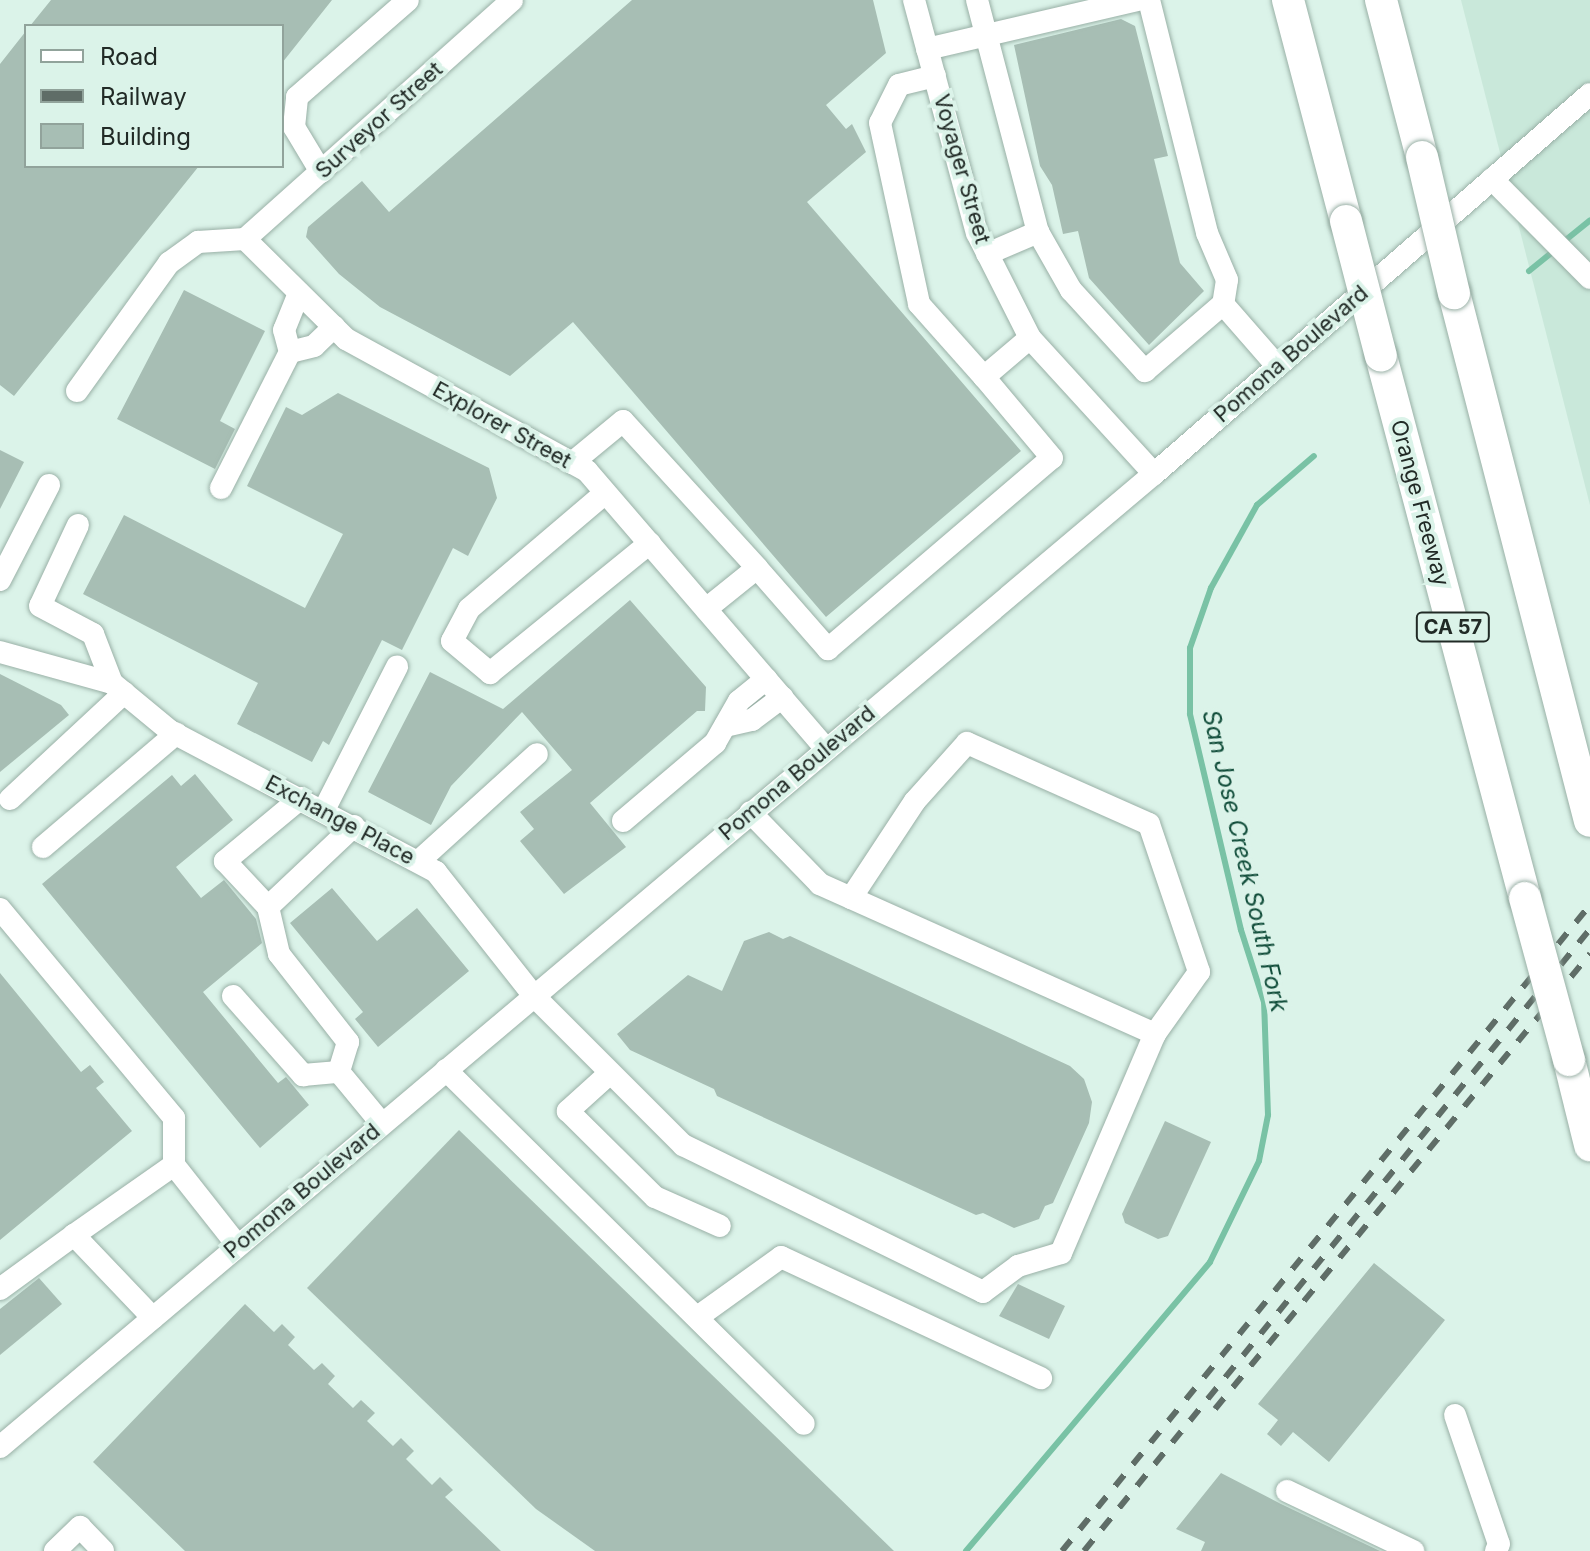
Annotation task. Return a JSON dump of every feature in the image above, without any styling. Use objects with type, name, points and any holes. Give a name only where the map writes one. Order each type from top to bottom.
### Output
[{"type":"highway","name":"Orange Freeway","points":[[1288,0],[1590,1145]]},
{"type":"highway","points":[[1381,0],[1590,821]]},
{"type":"street","points":[[321,172],[294,127],[297,97],[408,0]]},
{"type":"street","name":"Surveyor Street","points":[[245,239],[512,0]]},
{"type":"street","name":"Voyager Street","points":[[914,0],[977,233],[987,254],[1030,338],[1154,474]]},
{"type":"street","points":[[977,0],[1038,232],[1071,290],[1145,371],[1223,304],[1227,280],[1207,233],[1149,0]]},
{"type":"street","points":[[927,49],[1137,0]]},
{"type":"street","points":[[572,463],[623,421],[828,649],[1052,458],[919,304],[880,123],[899,85],[935,76]]},
{"type":"street","name":"Pomona Boulevard","points":[[3,1439],[153,1318],[1154,474],[1590,94]]},
{"type":"street","points":[[1492,179],[1583,271]]},
{"type":"street","points":[[987,254],[1038,232]]},
{"type":"street","points":[[77,391],[169,263],[198,242],[245,239]]},
{"type":"street","name":"Explorer Street","points":[[245,239],[346,339],[587,471],[826,749]]},
{"type":"street","points":[[221,488],[290,352],[284,330],[299,293]]},
{"type":"street","points":[[1223,304],[1277,366]]},
{"type":"street","points":[[290,352],[314,346],[334,327]]},
{"type":"street","points":[[984,377],[1030,338]]},
{"type":"street","points":[[0,580],[49,485]]},
{"type":"street","points":[[604,494],[469,609],[452,641],[490,673],[650,543]]},
{"type":"street","points":[[78,525],[40,606],[93,634],[118,688]]},
{"type":"street","points":[[706,609],[757,568]]},
{"type":"street","points":[[0,652],[118,688]]},
{"type":"street","points":[[324,810],[397,667]]},
{"type":"street","points":[[623,821],[715,743],[739,701],[766,679]]},
{"type":"street","points":[[10,799],[118,688]]},
{"type":"street","name":"Exchange Place","points":[[118,688],[176,734],[436,872],[534,996],[683,1145],[983,1292],[1018,1266],[1061,1253],[1155,1034]]},
{"type":"street","points":[[725,726],[752,720],[782,697]]},
{"type":"street","points":[[43,847],[176,734]]},
{"type":"street","points":[[750,812],[820,884],[851,898],[1155,1034],[1199,972],[1149,824],[967,743],[915,801],[851,898]]},
{"type":"street","points":[[419,861],[537,754]]},
{"type":"street","points":[[301,798],[225,861],[268,907],[279,954],[348,1042],[339,1072]]},
{"type":"street","points":[[268,907],[354,826]]},
{"type":"street","points":[[0,909],[174,1118],[174,1165],[238,1246]]},
{"type":"street","points":[[233,996],[303,1075],[339,1072]]},
{"type":"street","points":[[446,1070],[699,1316],[804,1424]]},
{"type":"street","points":[[339,1072],[382,1124]]},
{"type":"street","points":[[610,1073],[568,1111],[655,1197],[720,1226]]},
{"type":"street","points":[[0,1289],[174,1165]]},
{"type":"street","points":[[74,1235],[153,1318]]},
{"type":"street","points":[[699,1316],[781,1257],[1041,1378]]},
{"type":"street","points":[[1455,1415],[1499,1544],[1496,1551]]},
{"type":"street","points":[[1287,1491],[1413,1551]]},
{"type":"street","points":[[55,1551],[80,1527],[103,1551]]},
{"type":"shaded area","points":[[1461,0],[1590,0],[1590,505]]},
{"type":"building","points":[[51,0],[332,0],[284,60],[284,24],[32,24]]},
{"type":"building","points":[[632,0],[873,0],[886,53],[826,105],[846,129],[852,124],[866,152],[807,202],[1021,451],[826,617],[573,322],[510,376],[380,307],[339,274],[306,237],[308,227],[362,181],[389,212]]},
{"type":"building","points":[[1121,19],[1135,26],[1168,156],[1154,159],[1180,263],[1204,291],[1149,345],[1089,278],[1078,231],[1063,234],[1052,185],[1040,166],[1014,45]]},
{"type":"building","points":[[24,34],[24,168],[197,168],[14,396],[0,385],[0,64]]},
{"type":"building","points":[[184,290],[265,331],[220,421],[235,429],[215,469],[117,419]]},
{"type":"building","points":[[338,393],[489,468],[497,498],[468,556],[453,548],[402,650],[382,640],[329,745],[323,741],[312,762],[237,724],[258,683],[83,594],[124,515],[305,608],[343,534],[247,486],[286,407],[302,415]]},
{"type":"building","points":[[0,450],[24,462],[0,509]]},
{"type":"building","points":[[630,600],[706,687],[705,711],[697,711],[590,803],[626,847],[564,894],[520,841],[534,829],[520,812],[572,770],[522,712],[451,786],[431,825],[368,792],[430,672],[503,709]]},
{"type":"building","points":[[0,674],[61,705],[69,715],[0,772]]},
{"type":"building","points":[[195,774],[233,820],[176,867],[201,898],[224,880],[256,919],[262,943],[203,992],[278,1083],[286,1077],[309,1105],[260,1148],[42,884],[172,775],[181,786]]},
{"type":"building","points":[[332,888],[377,941],[417,908],[469,971],[378,1047],[355,1019],[363,1012],[290,923]]},
{"type":"building","points":[[769,932],[783,939],[790,936],[1070,1066],[1084,1079],[1092,1102],[1089,1123],[1053,1203],[1045,1206],[1039,1219],[1014,1228],[983,1213],[976,1215],[717,1096],[714,1089],[630,1050],[617,1034],[688,975],[722,991],[744,941]]},
{"type":"building","points":[[0,973],[81,1072],[90,1065],[104,1082],[96,1088],[132,1131],[0,1240]]},
{"type":"building","points":[[1165,1121],[1211,1142],[1168,1236],[1158,1239],[1125,1223],[1122,1214]]},
{"type":"building","points":[[459,1130],[894,1551],[595,1551],[536,1509],[307,1288]]},
{"type":"building","points":[[1374,1263],[1445,1320],[1329,1462],[1293,1432],[1281,1446],[1267,1434],[1278,1420],[1258,1404]]},
{"type":"building","points":[[39,1278],[62,1304],[0,1355],[0,1309]]},
{"type":"building","points":[[1018,1284],[1065,1306],[1049,1339],[999,1316]]},
{"type":"building","points":[[245,1304],[274,1332],[282,1324],[295,1337],[288,1345],[314,1370],[322,1363],[335,1376],[328,1384],[353,1408],[361,1400],[375,1413],[367,1421],[393,1446],[401,1438],[414,1451],[406,1459],[432,1485],[440,1477],[453,1490],[445,1497],[501,1551],[185,1551],[93,1462]]},
{"type":"building","points":[[1221,1473],[1380,1551],[1201,1551],[1205,1542],[1176,1529]]},
{"type":"waterway","name":"San Jose Creek South Fork","points":[[1562,243],[1590,220]]},
{"type":"waterway","name":"San Jose Creek South Fork","points":[[1529,271],[1554,251]]},
{"type":"waterway","name":"San Jose Creek South Fork","points":[[966,1551],[1210,1262],[1259,1161],[1268,1115],[1264,1002],[1241,930],[1190,714],[1190,648],[1211,588],[1257,505],[1314,456]]},
{"type":"railway","points":[[1062,1551],[1590,905]]},
{"type":"railway","points":[[1084,1551],[1590,929]]},
{"type":"railway","points":[[1215,1409],[1590,954]]}]
